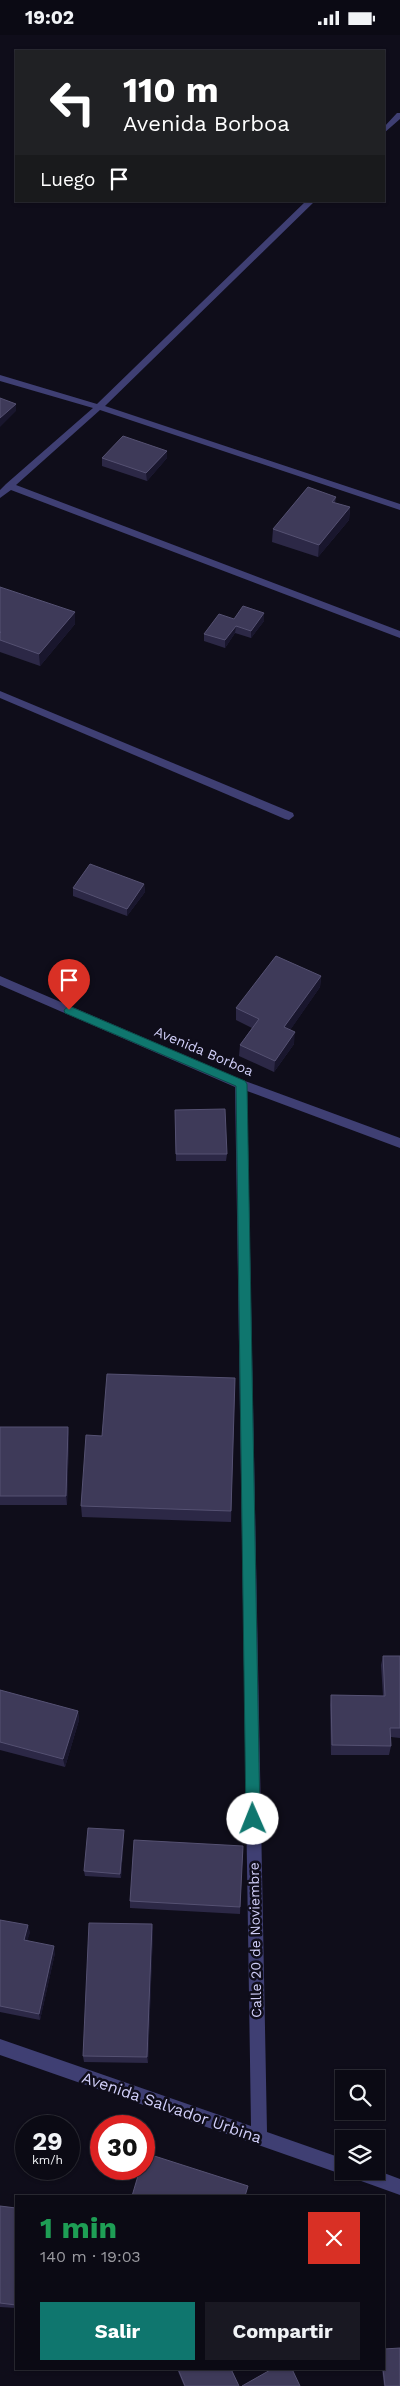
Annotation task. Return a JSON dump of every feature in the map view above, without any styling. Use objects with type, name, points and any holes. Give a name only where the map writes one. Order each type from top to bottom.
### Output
[{"type":"street","points":[[385,130],[400,115]]},
{"type":"street","points":[[0,495],[99,407],[310,202]]},
{"type":"street","points":[[0,378],[99,407],[400,507]]},
{"type":"street","points":[[9,486],[400,635]]},
{"type":"street","points":[[0,694],[289,816]]},
{"type":"street","name":"Avenida Borboa","points":[[0,981],[241,1084],[400,1143]]},
{"type":"street","name":"Calle 20 de Noviembre","points":[[241,1084],[259,2137]]},
{"type":"street","name":"Avenida Salvador Urbina","points":[[0,2047],[335,2164]]},
{"type":"street","points":[[381,2180],[400,2187]]},
{"type":"building","points":[[0,398],[16,404],[0,418]]},
{"type":"building","points":[[123,436],[167,451],[146,473],[102,458]]},
{"type":"building","points":[[308,487],[336,497],[332,502],[350,507],[319,545],[273,529]]},
{"type":"building","points":[[0,587],[75,612],[39,654],[0,640]]},
{"type":"building","points":[[243,606],[264,613],[251,631],[236,626],[225,640],[204,634],[219,614],[234,619]]},
{"type":"building","points":[[90,864],[144,884],[127,909],[73,888]]},
{"type":"building","points":[[276,956],[321,976],[284,1027],[295,1032],[275,1061],[240,1045],[259,1019],[236,1008]]},
{"type":"building","points":[[225,1109],[227,1154],[176,1154],[175,1110]]},
{"type":"building","points":[[107,1374],[235,1378],[231,1511],[81,1506],[86,1435],[102,1436]]},
{"type":"building","points":[[0,1427],[68,1427],[66,1496],[0,1496]]},
{"type":"building","points":[[383,1656],[400,1656],[400,1728],[390,1728],[391,1746],[332,1745],[331,1695],[385,1696]]},
{"type":"building","points":[[0,1690],[78,1711],[63,1759],[0,1742]]},
{"type":"building","points":[[88,1828],[124,1830],[120,1874],[84,1871]]},
{"type":"building","points":[[134,1840],[243,1846],[240,1907],[130,1901]]},
{"type":"building","points":[[0,1920],[28,1925],[24,1940],[54,1946],[39,2014],[0,2006]]},
{"type":"building","points":[[89,1923],[152,1924],[147,2057],[83,2056]]},
{"type":"building","points":[[155,2156],[248,2186],[245,2195],[132,2195],[137,2180],[155,2180]]},
{"type":"building","points":[[0,2206],[15,2208],[15,2305],[0,2303]]},
{"type":"building","points":[[400,2348],[400,2386],[385,2386],[383,2370],[385,2370],[385,2349]]},
{"type":"building","points":[[178,2370],[231,2370],[239,2386],[185,2386]]},
{"type":"building","points":[[270,2370],[292,2370],[300,2386],[242,2386]]},
{"type":"route","points":[[69,1010],[241,1084],[253,1819]]}]
